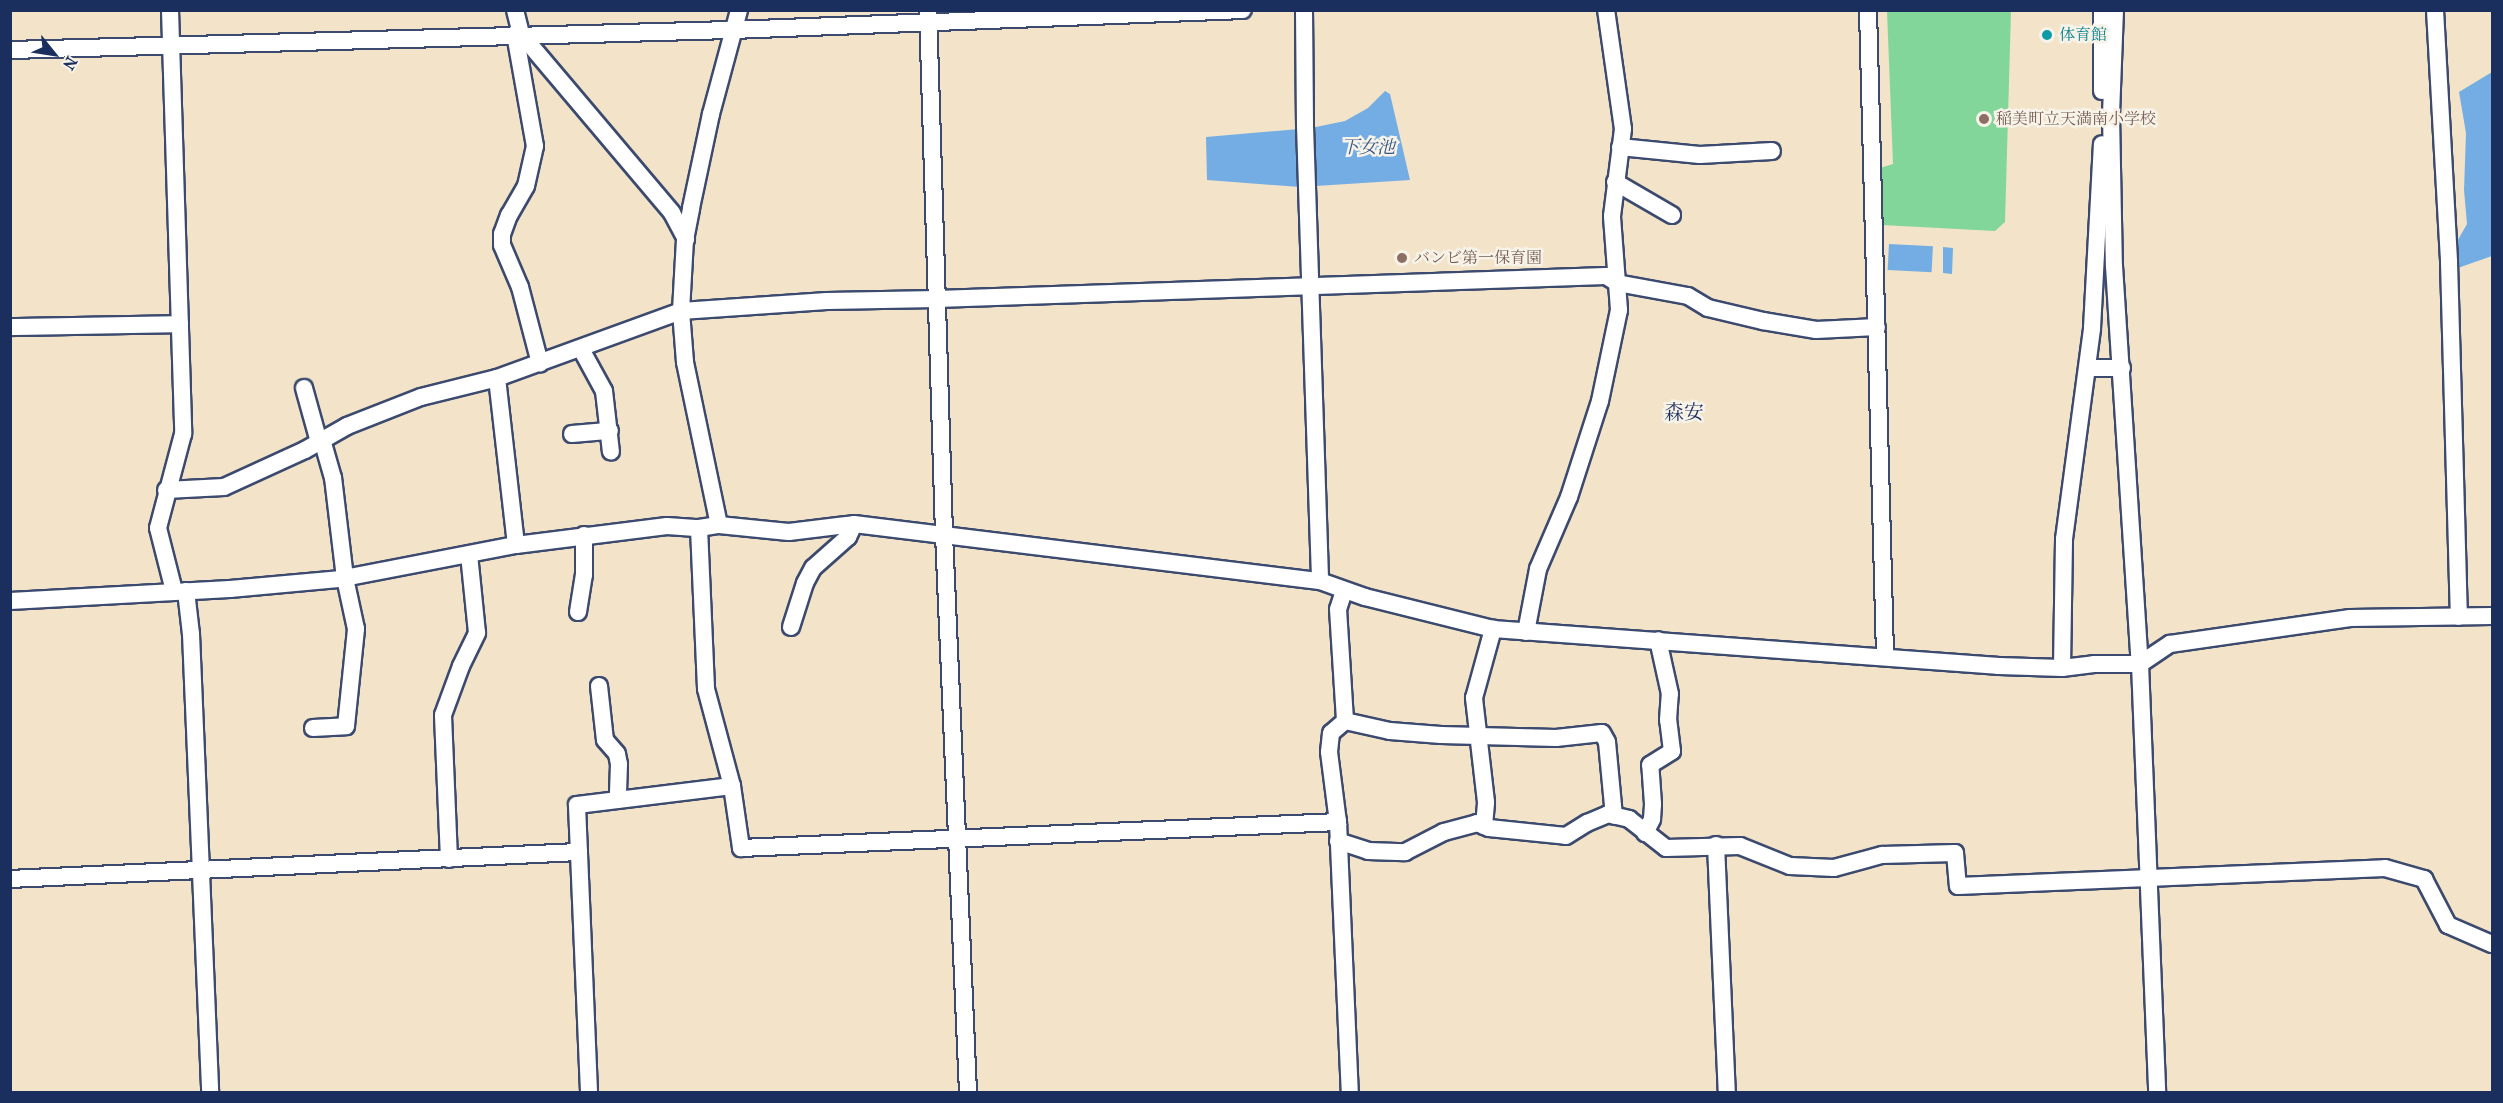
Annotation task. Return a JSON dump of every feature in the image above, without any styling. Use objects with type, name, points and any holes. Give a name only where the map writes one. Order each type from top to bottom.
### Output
[{"type":"street","points":[[170,10],[183,434],[166,490],[158,528],[192,634],[210,1092]]},
{"type":"street","points":[[515,10],[535,146],[526,186],[509,215],[502,234],[502,245],[520,287],[540,363]]},
{"type":"street","points":[[719,525],[686,362],[681,311],[686,239],[700,162],[732,30],[739,10]]},
{"type":"street","points":[[10,50],[518,34],[732,30],[928,16],[1243,10]]},
{"type":"street","points":[[1304,10],[1305,126],[1320,581]]},
{"type":"street","points":[[1526,632],[1538,569],[1569,497],[1600,401],[1617,321],[1617,283],[1612,216],[1623,129],[1606,10]]},
{"type":"street","points":[[1868,10],[1885,657]]},
{"type":"street","points":[[2062,668],[2064,538],[2089,368],[2096,287],[2095,263],[2102,150],[2102,10]]},
{"type":"street","points":[[2115,10],[2112,138],[2114,266],[2140,664],[2157,1092]]},
{"type":"street","points":[[2435,10],[2449,262],[2459,617]]},
{"type":"street","points":[[928,16],[944,534],[968,1092]]},
{"type":"street","points":[[518,34],[672,213],[686,239]]},
{"type":"street","points":[[1620,147],[1700,155],[1772,151]]},
{"type":"street","points":[[1615,182],[1672,215]]},
{"type":"street","points":[[166,490],[224,487],[321,441],[347,426],[421,397],[497,378],[681,311],[827,301],[1606,276],[1617,283],[1688,296],[1708,308],[1816,330],[1877,327]]},
{"type":"street","points":[[10,327],[180,324]]},
{"type":"street","points":[[581,349],[604,391],[611,452]]},
{"type":"street","points":[[2089,368],[2122,369]]},
{"type":"street","points":[[497,378],[516,545]]},
{"type":"street","points":[[304,388],[333,478],[345,578],[356,629],[346,726],[313,728]]},
{"type":"street","points":[[572,434],[610,431]]},
{"type":"street","points":[[10,601],[345,578],[516,545],[667,526],[699,528],[719,525],[789,532],[854,524],[1320,581],[1344,591],[1493,629],[2062,668],[2094,664],[2140,664],[2170,644],[2350,618],[2493,616]]},
{"type":"street","points":[[791,627],[805,583],[813,568],[848,537],[854,524]]},
{"type":"street","points":[[699,528],[705,617],[706,689],[732,786],[741,848],[1338,822]]},
{"type":"street","points":[[578,612],[584,575],[584,535]]},
{"type":"street","points":[[449,859],[443,715],[461,666],[477,633],[469,554]]},
{"type":"street","points":[[1344,591],[1338,609],[1345,721]]},
{"type":"street","points":[[1484,826],[1486,802],[1474,698],[1493,629]]},
{"type":"street","points":[[1645,832],[1652,819],[1650,765],[1672,751],[1668,720],[1670,694],[1658,640]]},
{"type":"street","points":[[599,686],[605,740],[617,754],[619,764],[618,800]]},
{"type":"street","points":[[1345,721],[1390,730],[1480,736],[1556,738],[1602,733],[1607,742],[1614,816]]},
{"type":"street","points":[[1345,721],[1331,733],[1329,752],[1338,822],[1350,1092]]},
{"type":"street","points":[[589,1092],[577,805],[732,786]]},
{"type":"street","points":[[1338,841],[1368,851],[1405,852],[1444,832],[1477,823],[1484,826],[1566,836],[1608,814],[1629,819],[1666,848],[1740,846],[1790,866],[1814,868],[1857,864],[1882,855],[1955,853],[1958,886],[2385,868],[2424,879],[2448,925],[2493,944]]},
{"type":"street","points":[[1716,845],[1727,1092]]},
{"type":"street","points":[[10,879],[579,852]]},
{"type":"green space","points":[[1887,11],[2011,11],[2005,222],[1995,231],[1882,225],[1880,168],[1893,164]]},
{"type":"water","points":[[2492,72],[2492,256],[2455,269],[2455,245],[2467,224],[2464,190],[2466,133],[2459,92]]},
{"type":"water","name":"下女池","points":[[1385,91],[1390,94],[1410,180],[1300,187],[1207,180],[1206,137],[1311,128],[1345,121],[1368,108]]},
{"type":"water","points":[[1889,244],[1933,246],[1932,272],[1888,270]]},
{"type":"water","points":[[1943,247],[1953,248],[1952,274],[1943,273]]},
{"type":"place","name":"体育館","points":[[2047,35]]},
{"type":"place","name":"稲美町立天満南小学校","points":[[1984,119]]},
{"type":"place","name":"バンビ第一保育園","points":[[1402,258]]},
{"type":"district","name":"森安","points":[[1684,412]]}]
